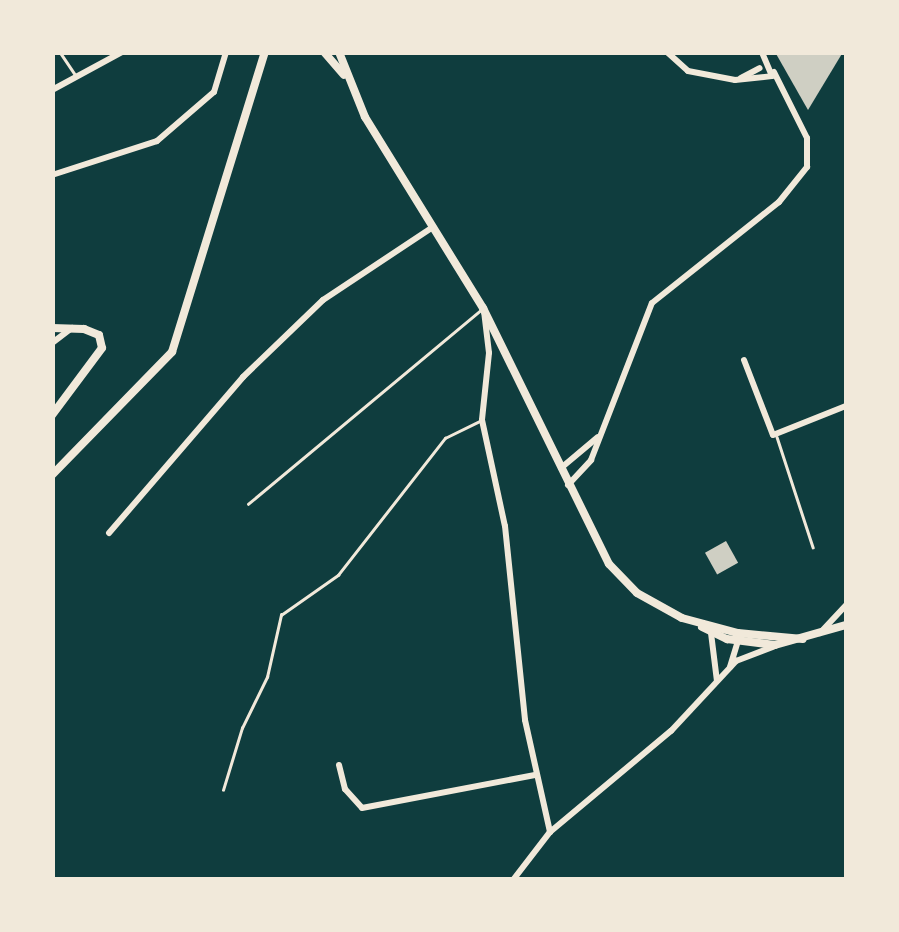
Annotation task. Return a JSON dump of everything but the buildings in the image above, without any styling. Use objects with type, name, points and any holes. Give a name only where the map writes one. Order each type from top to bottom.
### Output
[{"type":"street","points":[[52,90],[122,52]]},
{"type":"street","points":[[52,175],[157,140],[214,92],[226,52]]},
{"type":"street","points":[[52,475],[172,352],[265,52]]},
{"type":"street","points":[[324,52],[344,76],[483,308],[596,544],[623,580],[656,606],[738,641],[803,639],[846,625]]},
{"type":"street","points":[[339,52],[344,76]]},
{"type":"street","points":[[667,52],[688,71],[736,80],[769,76]]},
{"type":"street","points":[[568,486],[592,460],[652,303],[778,202],[807,167],[806,138],[778,81],[769,76],[762,52]]},
{"type":"street","points":[[736,80],[764,66]]},
{"type":"street","points":[[764,66],[769,76]]},
{"type":"street","points":[[110,533],[232,390],[323,300],[433,227]]},
{"type":"street","points":[[483,308],[489,353],[482,420],[506,526],[535,775],[550,832]]},
{"type":"street","points":[[52,328],[72,328],[98,336],[102,348],[52,415]]},
{"type":"street","points":[[52,343],[72,328]]},
{"type":"street","points":[[744,360],[776,436],[846,406]]},
{"type":"street","points":[[561,468],[598,436]]},
{"type":"street","points":[[820,633],[846,605]]},
{"type":"street","points":[[711,629],[779,641]]},
{"type":"street","points":[[711,629],[717,682]]},
{"type":"street","points":[[738,641],[739,659]]},
{"type":"street","points":[[730,667],[738,641]]},
{"type":"street","points":[[512,880],[550,832],[671,730],[730,667],[779,641]]},
{"type":"street","points":[[339,765],[345,789],[362,808],[535,775]]},
{"type":"lane","points":[[60,52],[76,76]]},
{"type":"lane","points":[[248,504],[483,308]]},
{"type":"lane","points":[[223,790],[242,728],[267,677],[281,615],[338,576],[445,438],[482,420]]},
{"type":"lane","points":[[776,436],[813,546]]}]
